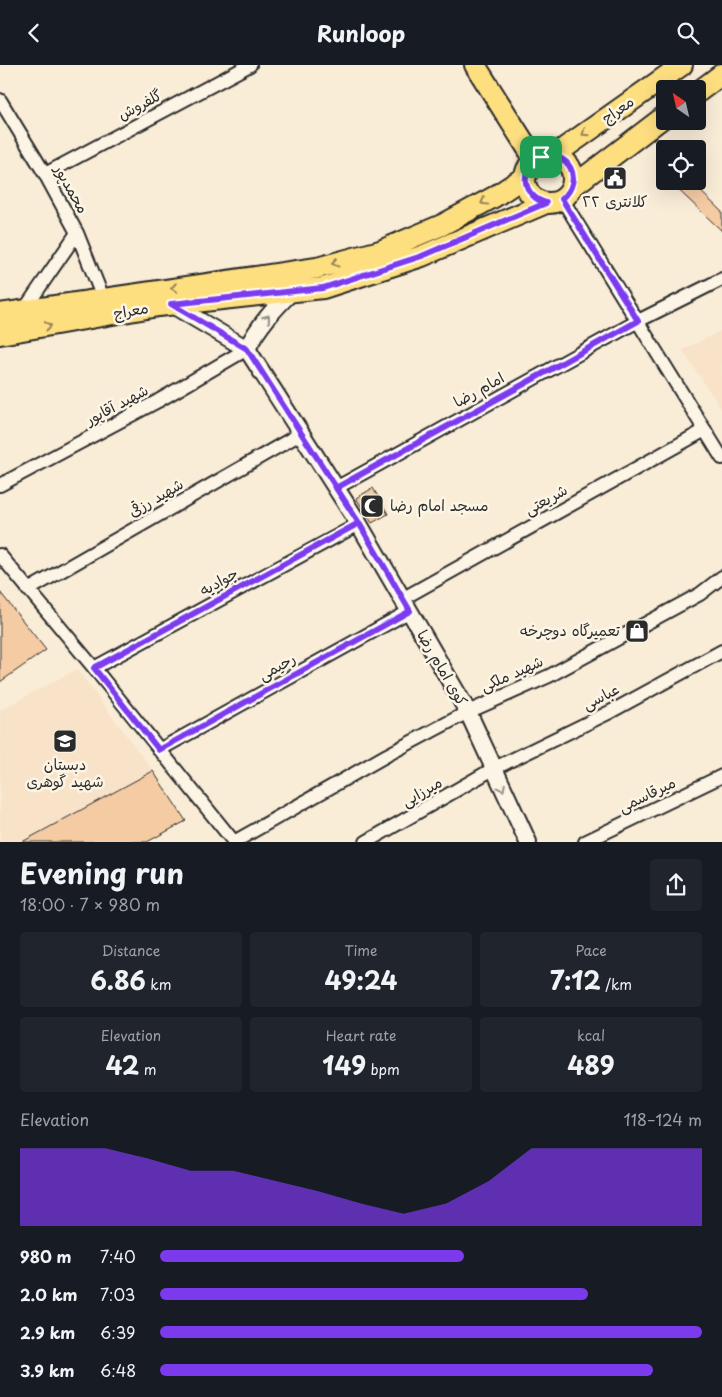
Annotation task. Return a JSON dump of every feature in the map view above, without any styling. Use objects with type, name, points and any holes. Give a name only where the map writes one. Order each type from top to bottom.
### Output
[{"type":"main road","points":[[475,65],[538,164]]},
{"type":"main road","name":"معراج","points":[[0,314],[317,268],[380,251],[442,225],[494,197],[538,164],[682,65]]},
{"type":"main road","points":[[706,86],[722,74]]},
{"type":"main road","name":"معراج","points":[[0,334],[171,304],[323,288],[422,256],[560,196],[656,124]]},
{"type":"main road","points":[[561,158],[572,170],[573,179],[560,196],[539,201],[533,196],[526,184],[538,164],[561,158]]},
{"type":"street","name":"گلفروش","points":[[45,175],[250,65]]},
{"type":"street","name":"محمدپور","points":[[0,100],[77,233],[103,298]]},
{"type":"street","points":[[560,196],[722,458]]},
{"type":"street","points":[[24,310],[77,233]]},
{"type":"street","name":"امام رضا","points":[[336,488],[638,321],[722,279]]},
{"type":"street","points":[[171,304],[247,349],[254,335],[269,314],[292,291]]},
{"type":"street","name":"کوی امام رضا","points":[[247,349],[359,523],[468,712],[528,842]]},
{"type":"street","name":"شهید آقاپور","points":[[0,485],[158,401],[247,349]]},
{"type":"street","name":"شریعتی","points":[[406,605],[705,430]]},
{"type":"street","name":"شهید رزقی","points":[[28,590],[300,434]]},
{"type":"street","name":"جوادیه","points":[[94,668],[359,523]]},
{"type":"street","points":[[0,555],[234,842]]},
{"type":"street","name":"شهید ملکی","points":[[234,842],[387,755],[468,712],[558,671],[700,595],[722,577]]},
{"type":"street","name":"رحیمی","points":[[159,750],[406,605]]},
{"type":"street","name":"عباسی","points":[[493,769],[610,712],[722,651]]},
{"type":"street","name":"میرزایی","points":[[366,842],[493,769]]},
{"type":"street","name":"میرقاسمی","points":[[585,842],[722,776]]},
{"type":"shaded area","points":[[722,330],[722,410],[682,350]]},
{"type":"shaded area","name":"دبستان شهید گوهری","points":[[77,669],[153,771],[22,842],[0,842],[0,710]]},
{"type":"building","points":[[679,190],[699,190],[722,212],[722,231]]},
{"type":"building","name":"مسجد امام رضا","points":[[373,488],[388,514],[372,523],[356,498]]},
{"type":"building","points":[[0,592],[46,650],[0,682]]},
{"type":"building","points":[[153,771],[186,821],[147,842],[22,842]]},
{"type":"place","name":"کلانتری ٢٢","points":[[615,178]]},
{"type":"place","name":"مسجد امام رضا","points":[[372,506]]},
{"type":"place","name":"تعمیرگاه دوچرخه","points":[[637,631]]},
{"type":"place","name":"دبستان شهید گوهری","points":[[65,741]]},
{"type":"route","points":[[541,157],[531,164],[526,176],[526,184],[528,191],[533,196],[539,201],[546,203],[422,256],[323,288],[171,304],[247,349],[300,434],[359,523],[410,611],[159,750],[94,668],[359,523],[336,488],[638,321],[562,199],[572,187],[572,170],[561,158],[553,155],[541,157]]}]
